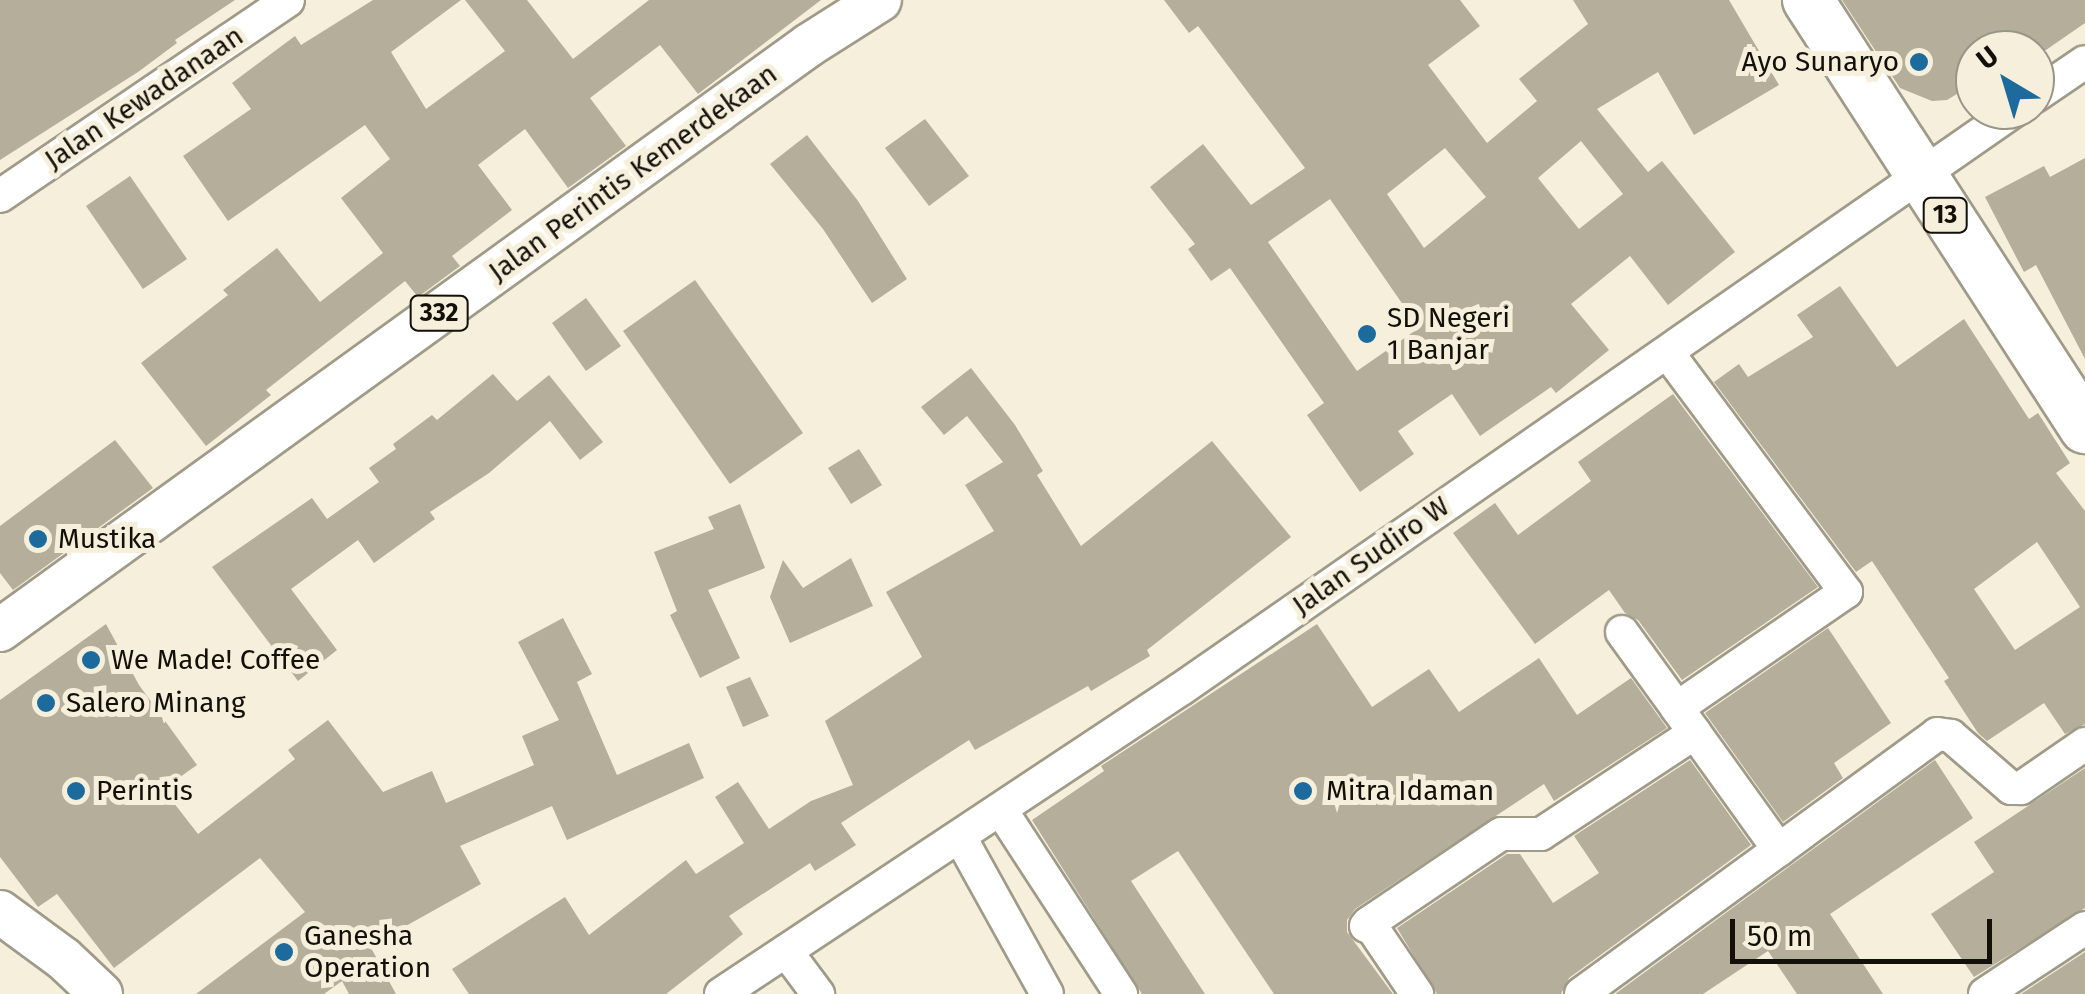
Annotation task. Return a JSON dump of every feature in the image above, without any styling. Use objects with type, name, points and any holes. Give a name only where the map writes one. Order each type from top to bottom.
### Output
[{"type":"highway","name":"13","points":[[1808,0],[2085,428]]},
{"type":"main road","name":"Jalan Perintis Kemerdekaan","points":[[0,630],[809,46],[880,0]]},
{"type":"main road","points":[[0,912],[64,959],[100,994]]},
{"type":"street","name":"Jalan Kewadanaan","points":[[0,196],[288,0]]},
{"type":"street","points":[[2055,82],[2085,62]]},
{"type":"street","name":"Jalan Sudiro W","points":[[721,994],[1001,810],[1987,130]]},
{"type":"street","points":[[1418,994],[1367,924],[1501,834],[1541,834],[1846,592],[1668,353]]},
{"type":"street","points":[[1622,632],[1780,850]]},
{"type":"street","points":[[1581,994],[1937,734],[1952,736],[2011,788],[2021,788],[2085,744]]},
{"type":"street","points":[[1001,810],[1121,994]]},
{"type":"street","points":[[960,837],[1047,994]]},
{"type":"street","points":[[1985,994],[2085,928]]},
{"type":"street","points":[[786,950],[818,994]]},
{"type":"building","points":[[0,0],[235,0],[175,40],[177,43],[138,72],[0,160]]},
{"type":"building","points":[[373,0],[461,0],[391,52],[426,109],[505,51],[465,0],[527,0],[573,59],[649,0],[821,0],[698,94],[660,45],[590,98],[626,146],[568,188],[525,129],[478,165],[512,210],[452,256],[460,266],[418,297],[405,281],[266,390],[271,395],[206,446],[141,363],[228,295],[223,290],[277,248],[320,302],[383,253],[341,198],[390,159],[365,125],[228,221],[183,156],[251,109],[232,83],[295,36],[301,45]]},
{"type":"building","points":[[1164,0],[1460,0],[1480,26],[1428,65],[1487,143],[1537,101],[1519,79],[1588,24],[1573,0],[1729,0],[1779,85],[1694,135],[1658,72],[1597,109],[1648,172],[1662,161],[1735,252],[1668,305],[1630,256],[1571,304],[1609,350],[1556,393],[1551,387],[1480,436],[1452,394],[1398,431],[1414,454],[1360,492],[1307,415],[1324,403],[1230,268],[1211,281],[1188,249],[1195,244],[1150,187],[1203,144],[1251,205],[1305,168],[1198,26],[1189,33]],"holes":[[[1581,141],[1623,194],[1579,229],[1538,178]],[[1445,148],[1486,197],[1424,248],[1387,194]],[[1330,199],[1419,328],[1357,371],[1268,242]]]},
{"type":"building","points":[[1842,0],[2085,0],[2085,23],[2055,44],[2055,30],[1955,30],[1955,95],[1947,100],[1932,101],[1900,88]]},
{"type":"building","points":[[925,119],[969,176],[929,206],[885,148]]},
{"type":"building","points":[[807,135],[858,201],[907,279],[872,303],[823,229],[770,164]]},
{"type":"building","points":[[2085,158],[2085,359],[2036,265],[2024,272],[1985,197],[2044,166],[2050,177]]},
{"type":"building","points":[[130,176],[187,259],[143,289],[86,206]]},
{"type":"building","points":[[695,280],[803,433],[730,484],[623,331]]},
{"type":"building","points":[[1840,286],[1897,367],[1964,319],[2029,419],[2038,413],[2070,463],[2056,473],[2085,511],[2085,724],[2065,734],[2044,703],[1987,741],[1978,733],[1944,681],[1949,678],[1872,561],[1856,572],[1714,382],[1739,364],[1748,377],[1813,337],[1797,315]],"holes":[[[2037,542],[2080,607],[2015,650],[1974,589]]]},
{"type":"building","points":[[586,298],[621,346],[586,371],[552,323]]},
{"type":"building","points":[[971,368],[1015,425],[1043,471],[1037,475],[1081,546],[1212,441],[1291,537],[1147,650],[1150,656],[975,750],[969,740],[841,823],[856,845],[815,871],[810,863],[729,916],[743,934],[666,994],[469,994],[452,969],[565,897],[589,935],[686,860],[696,874],[744,843],[715,797],[738,782],[769,829],[811,801],[853,785],[825,721],[922,657],[886,592],[994,531],[965,485],[1003,462],[967,416],[944,435],[921,407]]},
{"type":"building","points":[[493,374],[517,401],[549,375],[603,442],[580,460],[550,421],[489,473],[430,512],[435,519],[374,563],[358,540],[291,589],[337,650],[298,681],[212,567],[312,498],[327,519],[379,482],[369,468],[396,449],[393,444],[432,415],[437,420]]},
{"type":"building","points":[[1673,394],[1818,587],[1682,680],[1638,620],[1625,613],[1609,590],[1535,644],[1453,533],[1495,503],[1518,535],[1591,481],[1578,462]]},
{"type":"building","points":[[115,440],[153,488],[13,590],[0,573],[0,526]]},
{"type":"building","points":[[859,449],[882,485],[851,504],[828,468]]},
{"type":"building","points":[[740,504],[765,568],[708,590],[740,658],[700,678],[670,615],[677,611],[654,552],[714,529],[708,517]]},
{"type":"building","points":[[851,558],[873,606],[790,643],[770,597],[783,560],[803,588]]},
{"type":"building","points":[[563,618],[592,674],[577,682],[617,775],[689,743],[704,778],[567,840],[552,806],[460,846],[481,884],[370,946],[396,994],[349,994],[342,981],[324,994],[196,994],[305,912],[260,858],[114,968],[57,894],[38,907],[0,857],[0,700],[106,624],[139,685],[197,765],[163,789],[198,834],[295,759],[288,750],[328,720],[383,792],[432,771],[446,803],[534,765],[522,736],[559,720],[518,642]]},
{"type":"building","points":[[1317,624],[1372,707],[1429,669],[1459,712],[1539,658],[1577,715],[1631,678],[1667,728],[1554,801],[1544,784],[1355,909],[1347,920],[1347,932],[1393,994],[1274,994],[1178,851],[1131,881],[1205,994],[1142,994],[1032,820],[1104,771],[1101,766]]},
{"type":"building","points":[[1828,628],[1891,723],[1834,763],[1843,778],[1783,822],[1705,713]]},
{"type":"building","points":[[750,677],[769,716],[743,727],[726,687]]},
{"type":"building","points":[[1690,760],[1751,845],[1569,978],[1561,994],[1437,994],[1397,928],[1507,854],[1520,854],[1553,903],[1599,873],[1574,836]]},
{"type":"building","points":[[1935,760],[1973,818],[1830,914],[1883,994],[1797,994],[1768,951],[1703,994],[1615,994]]},
{"type":"building","points":[[2085,768],[2085,908],[1974,977],[1931,914],[1994,872],[1974,842]]},
{"type":"building","points":[[2085,952],[2085,994],[2021,994]]},
{"type":"place","name":"Ayo Sunaryo","points":[[1919,62]]},
{"type":"place","name":"SD Negeri 1 Banjar","points":[[1367,334]]},
{"type":"place","name":"Mustika","points":[[38,539]]},
{"type":"place","name":"We Made! Coffee","points":[[91,660]]},
{"type":"place","name":"Salero Minang","points":[[46,703]]},
{"type":"place","name":"Perintis","points":[[76,791]]},
{"type":"place","name":"Mitra Idaman","points":[[1303,791]]},
{"type":"place","name":"Ganesha Operation","points":[[284,952]]}]
